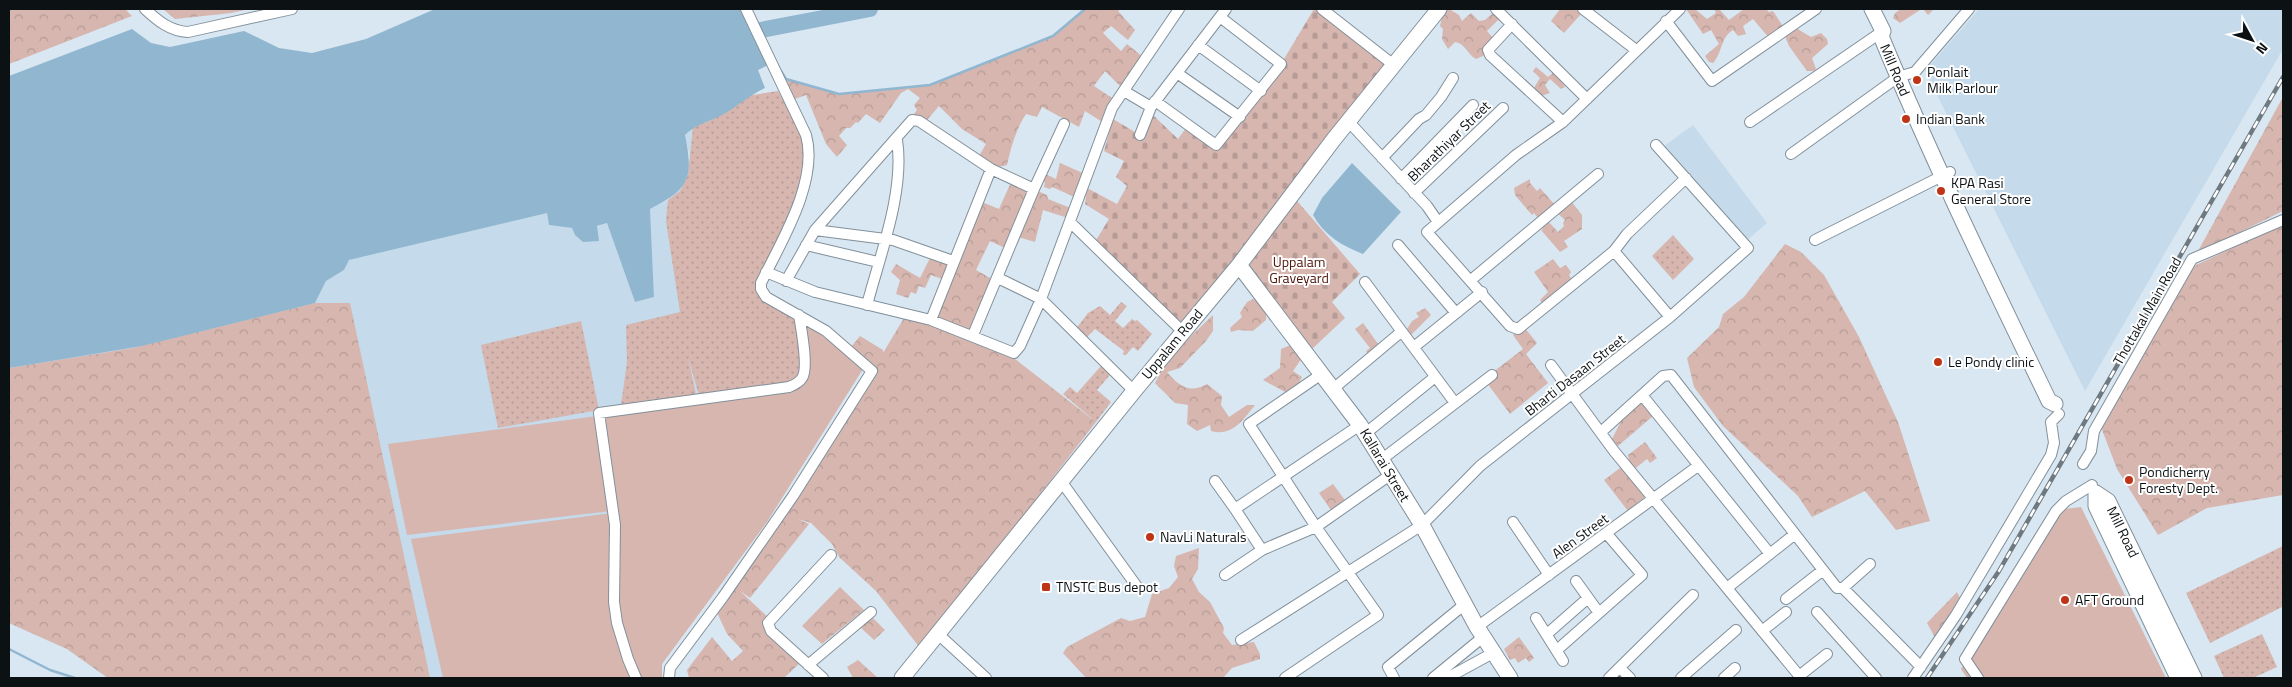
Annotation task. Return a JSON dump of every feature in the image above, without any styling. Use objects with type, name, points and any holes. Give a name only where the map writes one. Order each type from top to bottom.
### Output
[{"type":"main road","name":"Uppalam Road","points":[[902,678],[1182,331],[1239,265],[1439,9]]},
{"type":"main road","name":"Mill Road","points":[[1872,9],[1883,31],[1888,31],[1902,75],[1947,174],[2056,398],[2057,409]]},
{"type":"main road","name":"Kallarai Street","points":[[1239,265],[1323,373],[1363,429],[1422,525],[1492,653],[1510,678]]},
{"type":"main road","name":"Mill Road","points":[[2178,678],[2096,506],[2096,493],[2108,501],[2194,678]]},
{"type":"street","points":[[145,9],[164,25],[176,32],[188,32],[292,9]]},
{"type":"street","points":[[669,678],[670,668],[723,597],[793,496],[872,371],[832,336],[762,292],[761,283],[795,212],[810,158],[806,135],[746,9]]},
{"type":"street","points":[[766,272],[815,292],[931,320],[1014,353],[1020,346],[1041,299],[1112,108],[1179,9]]},
{"type":"street","points":[[1322,9],[1395,66]]},
{"type":"street","points":[[1496,9],[1587,99]]},
{"type":"street","points":[[1583,9],[1636,50]]},
{"type":"street","points":[[1656,146],[1686,178],[1627,234],[1614,251],[1518,329],[1510,326],[1482,292],[1427,232],[1516,155],[1563,122],[1680,9]]},
{"type":"street","points":[[1666,21],[1712,81],[1816,9]]},
{"type":"street","points":[[1792,154],[1902,75],[1915,72],[1969,9]]},
{"type":"street","points":[[1124,91],[1153,104],[1216,145],[1240,118],[1281,64],[1223,13],[1153,104],[1140,136]]},
{"type":"street","points":[[1512,24],[1491,45],[1488,50],[1490,55],[1563,122]]},
{"type":"street","points":[[1750,122],[1883,31]]},
{"type":"street","points":[[1198,45],[1261,91]]},
{"type":"street","points":[[1176,74],[1240,118]]},
{"type":"street","points":[[1382,158],[1419,119],[1426,115],[1453,78]]},
{"type":"street","points":[[1401,179],[1473,106]]},
{"type":"street","name":"Bharathiyar Street","points":[[1414,193],[1503,108]]},
{"type":"street","points":[[786,281],[815,230],[912,120],[919,121],[991,169],[1034,188]]},
{"type":"street","points":[[1349,122],[1427,206],[1438,222]]},
{"type":"street","points":[[973,336],[1034,188],[1064,124]]},
{"type":"street","points":[[867,305],[885,238],[898,173],[899,157],[896,140]]},
{"type":"street","points":[[931,320],[991,169]]},
{"type":"street","points":[[1470,280],[1598,174]]},
{"type":"street","points":[[1815,240],[1947,174]]},
{"type":"street","name":"Bharti Dasaan Street","points":[[1241,640],[1422,525],[1480,466],[1670,317],[1748,248],[1686,178]]},
{"type":"street","name":"Thottakal Main Road","points":[[2083,464],[2092,451],[2094,431],[2192,259],[2283,220]]},
{"type":"street","points":[[1070,222],[1182,331]]},
{"type":"street","points":[[815,230],[885,238],[953,261]]},
{"type":"street","points":[[806,245],[878,262]]},
{"type":"street","points":[[1398,245],[1456,313]]},
{"type":"street","points":[[1614,251],[1670,317]]},
{"type":"street","points":[[998,278],[1041,299],[1134,391]]},
{"type":"street","points":[[1365,282],[1455,403]]},
{"type":"street","points":[[1414,347],[1482,292]]},
{"type":"street","points":[[636,678],[617,623],[614,602],[615,525],[600,413],[797,384],[802,379],[805,369],[799,314]]},
{"type":"street","points":[[1333,389],[1401,332]]},
{"type":"street","points":[[1551,364],[1654,500],[1800,677],[1827,654]]},
{"type":"street","points":[[1285,678],[1378,615],[1316,528],[1249,424],[1323,373]]},
{"type":"street","points":[[1381,460],[1492,375]]},
{"type":"street","points":[[1601,432],[1663,376],[1671,375],[1837,588],[1843,588],[1870,564]]},
{"type":"street","points":[[1235,509],[1283,476],[1363,429],[1435,376]]},
{"type":"street","points":[[1642,395],[1770,554]]},
{"type":"street","points":[[1913,678],[1956,615],[2051,455],[2054,443],[2051,422],[2057,409]]},
{"type":"street","name":"Alen Street","points":[[1433,678],[1480,632],[1549,576],[1698,466]]},
{"type":"street","points":[[1225,575],[1262,550],[1316,528],[1390,475]]},
{"type":"street","points":[[1061,481],[1138,588]]},
{"type":"street","points":[[1215,481],[1262,550]]},
{"type":"street","points":[[1978,678],[1965,659],[2056,511],[2066,501],[2092,485]]},
{"type":"street","points":[[1513,522],[1549,576]]},
{"type":"street","points":[[1557,650],[1642,575],[1607,534]]},
{"type":"street","points":[[1727,588],[1795,534]]},
{"type":"street","points":[[823,678],[771,631],[768,622],[832,555]]},
{"type":"street","points":[[1786,599],[1823,570]]},
{"type":"street","points":[[1576,581],[1599,613]]},
{"type":"street","points":[[1843,588],[1921,667]]},
{"type":"street","points":[[1609,678],[1693,595]]},
{"type":"street","points":[[1547,634],[1588,598]]},
{"type":"street","points":[[1394,678],[1388,667],[1465,604]]},
{"type":"street","points":[[808,665],[871,612]]},
{"type":"street","points":[[1762,631],[1786,612]]},
{"type":"street","points":[[1817,612],[1876,678]]},
{"type":"street","points":[[1536,618],[1563,661]]},
{"type":"street","points":[[1681,678],[1736,630]]},
{"type":"street","points":[[938,634],[986,678]]},
{"type":"street","points":[[1447,678],[1460,675],[1492,653]]},
{"type":"street","points":[[1620,668],[1630,678]]},
{"type":"street","points":[[1724,678],[1735,668]]},
{"type":"shaded area","points":[[1979,9],[2283,9],[2283,49],[2085,391],[1925,71]]},
{"type":"shaded area","points":[[704,122],[751,249],[658,664],[662,678],[108,678],[67,649],[9,623],[9,368],[315,303],[326,281],[344,270],[349,260],[547,212],[549,225],[572,228],[575,235],[607,223],[635,302],[654,297],[650,209],[668,200],[690,158],[685,135],[693,127]]},
{"type":"shaded area","points":[[1693,125],[1767,223],[1744,243],[1660,149]]},
{"type":"green space","points":[[9,9],[125,9],[132,16],[9,64]]},
{"type":"green space","points":[[163,9],[250,9],[175,19]]},
{"type":"green space","points":[[1085,9],[1121,9],[1118,11],[1135,30],[1128,40],[1111,26],[1103,33],[1121,51],[1127,44],[1143,57],[1122,88],[1105,71],[1094,86],[1115,100],[1104,123],[1085,111],[1079,127],[1042,107],[1037,117],[1026,114],[1022,120],[1014,138],[1007,165],[991,169],[979,156],[986,144],[962,129],[939,106],[927,120],[910,119],[917,110],[914,105],[920,98],[908,89],[901,93],[880,123],[866,114],[858,123],[856,122],[850,128],[846,128],[839,136],[847,145],[837,157],[826,144],[806,95],[795,99],[786,79],[839,94],[930,85],[1053,36]]},
{"type":"green space","name":"Uppalam Graveyard","points":[[1314,9],[1322,9],[1395,66],[1292,195],[1360,274],[1332,302],[1345,318],[1312,349],[1237,263],[1182,331],[1095,242],[1109,219],[1085,204],[1087,188],[1117,204],[1127,186],[1116,177],[1124,161],[1104,151],[1113,119],[1140,135],[1154,116],[1178,139],[1186,128],[1216,145],[1281,64]]},
{"type":"green space","points":[[1449,9],[1459,15],[1462,21],[1471,13],[1479,21],[1485,20],[1494,12],[1506,25],[1498,20],[1487,31],[1494,39],[1483,56],[1476,59],[1459,43],[1455,42],[1448,49],[1442,39],[1443,29],[1440,26],[1443,13]]},
{"type":"green space","points":[[1560,9],[1575,9],[1582,13],[1564,33],[1551,21]]},
{"type":"green space","points":[[1686,9],[1695,9],[1707,19],[1716,13],[1714,9],[1719,9],[1729,20],[1744,9],[1766,9],[1769,12],[1773,11],[1784,28],[1770,39],[1753,19],[1743,26],[1746,34],[1738,36],[1733,30],[1729,33],[1713,63],[1709,62],[1705,56],[1719,44],[1711,30],[1703,34]]},
{"type":"green space","points":[[1901,9],[1923,9],[1900,23],[1893,18],[1895,13]]},
{"type":"green space","points":[[1923,9],[1934,9],[1928,15]]},
{"type":"green space","points":[[1796,28],[1811,37],[1821,33],[1827,39],[1828,44],[1812,58],[1816,69],[1814,71],[1807,71],[1789,46],[1784,34]]},
{"type":"green space","points":[[1536,67],[1548,77],[1555,71],[1565,87],[1561,89],[1550,79],[1545,85],[1550,93],[1538,97],[1532,91],[1540,78],[1533,71]]},
{"type":"green space","points":[[778,91],[810,149],[795,212],[761,289],[799,315],[805,369],[797,383],[700,399],[688,357],[697,399],[621,405],[627,362],[626,325],[680,312],[666,221],[668,200],[680,191],[688,175],[693,127],[711,120],[747,96]]},
{"type":"green space","points":[[2283,97],[2283,211],[2197,253]]},
{"type":"green space","points":[[1060,163],[1085,174],[1077,198],[1052,187],[1050,189],[1044,187],[1045,182],[1040,181],[1043,173],[1056,179]]},
{"type":"green space","points":[[1530,179],[1530,183],[1537,191],[1540,188],[1556,206],[1543,216],[1537,217],[1534,213],[1532,215],[1515,195],[1514,188]]},
{"type":"green space","points":[[1012,180],[1047,195],[1048,199],[1073,209],[1068,218],[1043,210],[1035,242],[1015,236],[1005,248],[990,241],[976,270],[992,279],[973,335],[1001,348],[1096,422],[920,648],[876,591],[839,557],[832,544],[811,523],[798,519],[809,524],[750,598],[740,591],[770,619],[768,626],[802,661],[784,678],[689,678],[687,670],[712,637],[732,661],[743,651],[727,634],[715,608],[872,371],[851,347],[860,336],[883,350],[883,353],[907,313],[932,320],[982,202],[999,209]]},
{"type":"green space","points":[[1571,201],[1582,215],[1582,229],[1564,241],[1568,247],[1560,252],[1541,230],[1543,229],[1540,225],[1547,220],[1558,232],[1564,226],[1565,220],[1556,212]]},
{"type":"green space","points":[[2283,224],[2283,495],[2207,508],[2158,535],[2117,469],[2101,427],[2192,267]]},
{"type":"green space","points":[[1673,235],[1694,259],[1673,280],[1652,256]]},
{"type":"green space","points":[[1785,244],[1801,252],[1824,275],[1859,337],[1898,422],[1930,521],[1896,530],[1865,491],[1812,517],[1798,496],[1723,426],[1694,387],[1687,358],[1719,327],[1723,314],[1744,297]]},
{"type":"green space","points":[[931,256],[953,261],[942,279],[931,275],[925,288],[919,286],[916,294],[911,292],[908,298],[896,294],[900,280],[891,272],[896,264],[920,278]]},
{"type":"green space","points":[[1553,259],[1560,268],[1566,265],[1571,272],[1569,275],[1572,280],[1545,307],[1540,300],[1548,292],[1534,272]]},
{"type":"green space","points":[[1253,299],[1263,307],[1266,313],[1266,320],[1253,331],[1238,330],[1231,332],[1230,328],[1242,317],[1240,313],[1247,302]]},
{"type":"green space","points":[[1121,302],[1127,306],[1115,321],[1123,328],[1132,319],[1137,320],[1152,334],[1138,351],[1133,347],[1126,355],[1123,355],[1124,351],[1095,329],[1083,341],[1075,330],[1088,313],[1100,306],[1110,315]]},
{"type":"green space","points":[[315,303],[350,303],[430,678],[108,678],[67,649],[9,623],[9,368],[133,348]]},
{"type":"green space","points":[[1425,308],[1431,315],[1411,335],[1407,329],[1412,321],[1419,317],[1416,313]]},
{"type":"green space","points":[[1213,315],[1213,331],[1206,341],[1180,368],[1167,372],[1180,385],[1185,387],[1195,388],[1207,384],[1222,396],[1221,405],[1229,417],[1247,405],[1255,405],[1236,426],[1225,432],[1211,431],[1210,425],[1197,431],[1187,424],[1188,405],[1175,403],[1155,383],[1168,358]]},
{"type":"green space","points":[[581,321],[599,410],[498,428],[481,345]]},
{"type":"green space","points":[[801,321],[851,356],[863,369],[767,522],[662,664],[662,678],[443,678],[411,539],[612,513],[617,623],[618,525],[603,415],[800,385]]},
{"type":"green space","points":[[1363,323],[1381,348],[1370,357],[1366,351],[1370,348],[1355,329]]},
{"type":"green space","points":[[1524,327],[1537,343],[1526,354],[1548,383],[1510,414],[1484,379],[1523,349],[1513,335]]},
{"type":"green space","points":[[1293,344],[1302,358],[1293,371],[1302,377],[1296,388],[1287,393],[1263,380],[1280,368],[1281,349]]},
{"type":"green space","points":[[1101,366],[1110,375],[1097,390],[1111,402],[1096,422],[1063,394],[1070,387],[1077,393]]},
{"type":"green space","points":[[1641,402],[1653,416],[1618,446],[1612,439],[1623,417]]},
{"type":"green space","points":[[597,416],[611,511],[407,535],[388,444]]},
{"type":"green space","points":[[1645,442],[1657,458],[1650,463],[1647,459],[1633,470],[1626,461],[1629,459],[1628,455]]},
{"type":"green space","points":[[1624,465],[1647,495],[1628,511],[1604,480]]},
{"type":"green space","points":[[1333,484],[1347,503],[1333,513],[1319,493]]},
{"type":"green space","name":"AFT Ground","points":[[2081,507],[2166,678],[1967,678],[1961,669],[2054,519],[2065,509]]},
{"type":"green space","points":[[2283,546],[2282,607],[2210,643],[2186,593]]},
{"type":"green space","points":[[1199,548],[1198,569],[1192,579],[1199,592],[1210,602],[1224,628],[1223,633],[1232,645],[1254,642],[1260,654],[1260,659],[1232,668],[1223,678],[1086,678],[1063,653],[1067,647],[1121,618],[1130,621],[1145,617],[1152,594],[1169,588],[1178,577],[1174,566],[1176,556]]},
{"type":"green space","points":[[840,587],[864,610],[822,644],[802,626]]},
{"type":"green space","points":[[1957,592],[1962,602],[1937,641],[1927,623]]},
{"type":"green space","points":[[870,615],[885,630],[874,640],[859,626]]},
{"type":"green space","points":[[2262,634],[2277,667],[2253,678],[2224,678],[2214,656]]},
{"type":"green space","points":[[1519,637],[1534,658],[1529,662],[1526,658],[1518,663],[1515,658],[1510,660],[1504,649]]},
{"type":"green space","points":[[858,660],[878,678],[853,678],[847,667]]},
{"type":"water","points":[[435,9],[751,9],[775,62],[758,70],[765,88],[685,135],[689,162],[686,181],[673,195],[650,209],[654,297],[635,302],[607,223],[597,226],[599,241],[583,242],[575,235],[572,228],[549,225],[547,213],[349,260],[344,270],[326,281],[315,303],[142,346],[9,368],[9,76],[132,29],[151,43],[170,47],[244,31],[279,48],[312,53],[366,39]]},
{"type":"water","points":[[1352,163],[1401,212],[1363,254],[1334,239],[1322,228],[1313,215],[1322,198]]},
{"type":"waterway","points":[[740,34],[870,9]]},
{"type":"waterway","points":[[781,71],[786,79],[839,94],[930,85],[1053,36],[1085,9]]},
{"type":"waterway","points":[[9,649],[50,670],[75,678]]},
{"type":"railway","points":[[1927,678],[1999,571],[2283,77]]},
{"type":"place","name":"Ponlait Milk Parlour","points":[[1917,80]]},
{"type":"place","name":"Indian Bank","points":[[1906,119]]},
{"type":"place","name":"KPA Rasi General Store","points":[[1941,191]]},
{"type":"place","name":"Le Pondy clinic","points":[[1938,362]]},
{"type":"place","name":"Pondicherry Foresty Dept.","points":[[2129,480]]},
{"type":"place","name":"NavLi Naturals","points":[[1150,537]]},
{"type":"place","name":"TNSTC Bus depot","points":[[1046,587]]},
{"type":"place","name":"AFT Ground","points":[[2065,600]]}]
